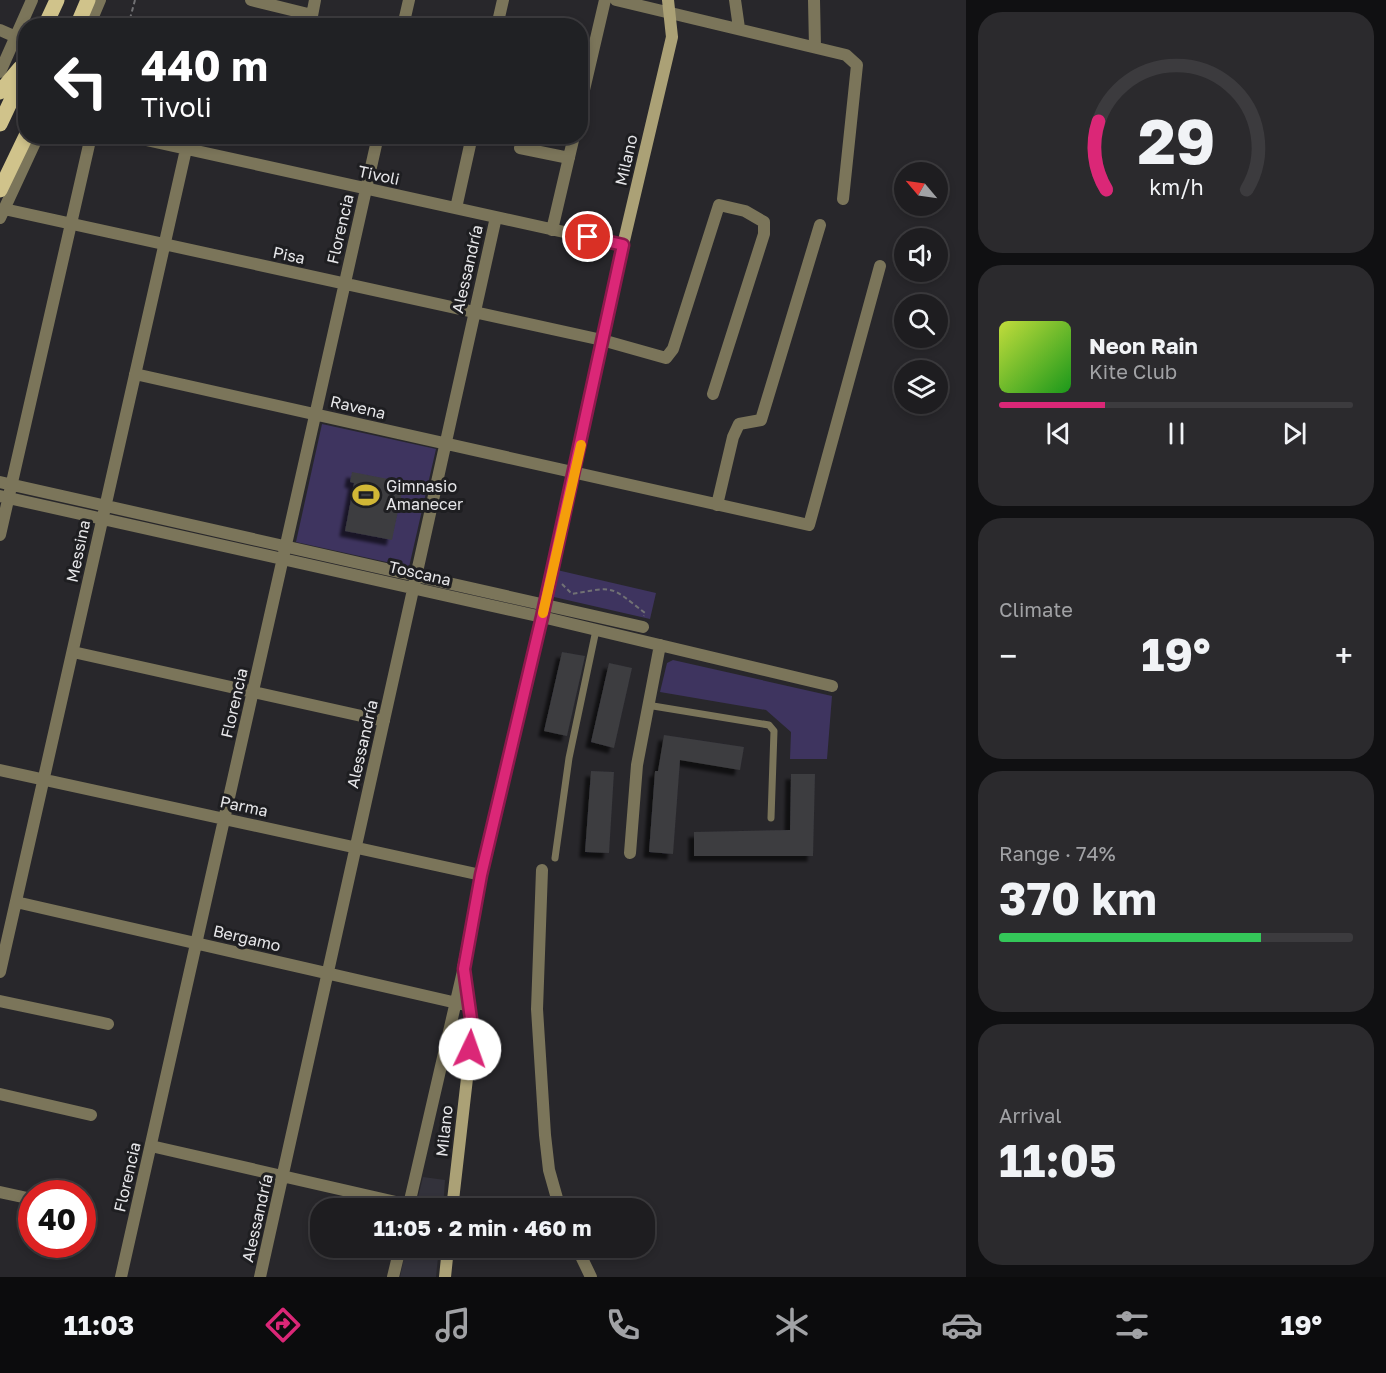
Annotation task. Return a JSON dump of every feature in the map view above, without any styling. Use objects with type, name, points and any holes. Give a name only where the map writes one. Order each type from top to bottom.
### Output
[{"type":"main road","points":[[49,18],[57,0]]},
{"type":"main road","points":[[80,18],[88,0]]},
{"type":"main road","points":[[0,92],[18,71]]},
{"type":"main road","points":[[0,124],[18,86]]},
{"type":"main road","points":[[0,190],[22,144]]},
{"type":"street","points":[[24,18],[32,0]]},
{"type":"street","points":[[92,18],[100,0]]},
{"type":"street","points":[[251,0],[305,18]]},
{"type":"street","points":[[311,18],[315,0]]},
{"type":"street","points":[[405,18],[409,0]]},
{"type":"street","points":[[499,18],[503,0]]},
{"type":"street","points":[[588,63],[605,0]]},
{"type":"street","points":[[616,0],[670,6],[738,28],[846,55],[857,65],[843,199]]},
{"type":"street","points":[[735,0],[738,28]]},
{"type":"street","points":[[814,0],[815,47]]},
{"type":"street","name":"Milano","points":[[453,1198],[472,1026],[464,969],[481,875],[544,611],[623,245],[672,37],[670,6]]},
{"type":"street","points":[[0,30],[15,37]]},
{"type":"street","points":[[0,72],[18,30]]},
{"type":"street","points":[[2,213],[34,144]]},
{"type":"street","points":[[0,536],[5,490],[90,144]]},
{"type":"street","name":"Messina","points":[[0,972],[187,144]]},
{"type":"street","name":"Tivoli","points":[[191,144],[366,189],[623,245]]},
{"type":"street","name":"Florencia","points":[[122,1277],[376,144]]},
{"type":"street","name":"Alessandría","points":[[456,208],[470,144]]},
{"type":"street","points":[[552,230],[572,144]]},
{"type":"street","points":[[520,148],[569,158]]},
{"type":"street","name":"Pisa","points":[[2,213],[71,224],[164,244],[602,340],[666,358],[673,349],[719,205],[745,211],[764,222],[764,234],[713,394]]},
{"type":"street","name":"Alessandría","points":[[260,1277],[496,217]]},
{"type":"street","points":[[717,505],[733,437],[739,424],[761,420],[820,225]]},
{"type":"street","name":"Ravena","points":[[135,374],[809,525],[880,266]]},
{"type":"street","name":"Toscana","points":[[5,490],[104,512],[286,546],[416,575],[544,611],[596,630],[832,686]]},
{"type":"street","name":"Toscana","points":[[104,512],[283,559],[413,588],[544,611],[644,622]]},
{"type":"street","points":[[630,853],[637,765],[660,645]]},
{"type":"street","points":[[73,652],[384,721]]},
{"type":"street","name":"Parma","points":[[0,770],[481,875]]},
{"type":"street","points":[[542,870],[537,1009],[545,1135],[549,1170],[557,1198]]},
{"type":"street","name":"Bergamo","points":[[16,902],[470,1006]]},
{"type":"street","points":[[411,1198],[464,969]]},
{"type":"street","points":[[0,1001],[108,1024]]},
{"type":"street","points":[[0,1094],[91,1115]]},
{"type":"street","points":[[151,1146],[372,1198]]},
{"type":"street","points":[[0,1192],[18,1196]]},
{"type":"street","points":[[393,1277],[398,1258]]},
{"type":"street","points":[[445,1277],[447,1258]]},
{"type":"street","points":[[582,1258],[591,1277]]},
{"type":"lane","points":[[555,858],[569,758],[596,630]]},
{"type":"lane","points":[[647,705],[769,725],[774,731],[771,818]]},
{"type":"path","points":[[130,18],[135,0]]},
{"type":"path","points":[[550,582],[563,585],[572,594],[606,588],[614,589],[645,613],[644,622]]},
{"type":"shaded area","name":"Gimnasio Amanecer","points":[[322,424],[436,449],[409,567],[296,542]]},
{"type":"shaded area","points":[[557,570],[656,593],[650,619],[554,597],[552,593]]},
{"type":"shaded area","points":[[673,660],[832,696],[827,759],[790,759],[791,732],[766,710],[660,692],[667,663]]},
{"type":"shaded area","points":[[423,1177],[445,1180],[444,1198],[418,1198]]},
{"type":"shaded area","points":[[404,1258],[438,1258],[436,1277],[400,1277]]},
{"type":"building","points":[[352,472],[404,482],[392,540],[345,531],[354,483],[350,482]]},
{"type":"building","points":[[562,652],[585,656],[567,736],[544,731]]},
{"type":"building","points":[[609,663],[632,668],[614,748],[591,742]]},
{"type":"building","points":[[664,735],[744,747],[740,770],[680,760],[673,854],[649,852],[655,771],[658,771]]},
{"type":"building","points":[[591,771],[614,772],[609,853],[585,852]]},
{"type":"building","points":[[791,774],[815,774],[813,856],[694,856],[694,832],[790,830]]},
{"type":"slow traffic","points":[[543,613],[581,445]]},
{"type":"place","name":"Gimnasio Amanecer","points":[[366,495]]},
{"type":"route","points":[[470,1049],[472,1026],[464,969],[481,875],[542,617],[623,245],[588,237]]}]
